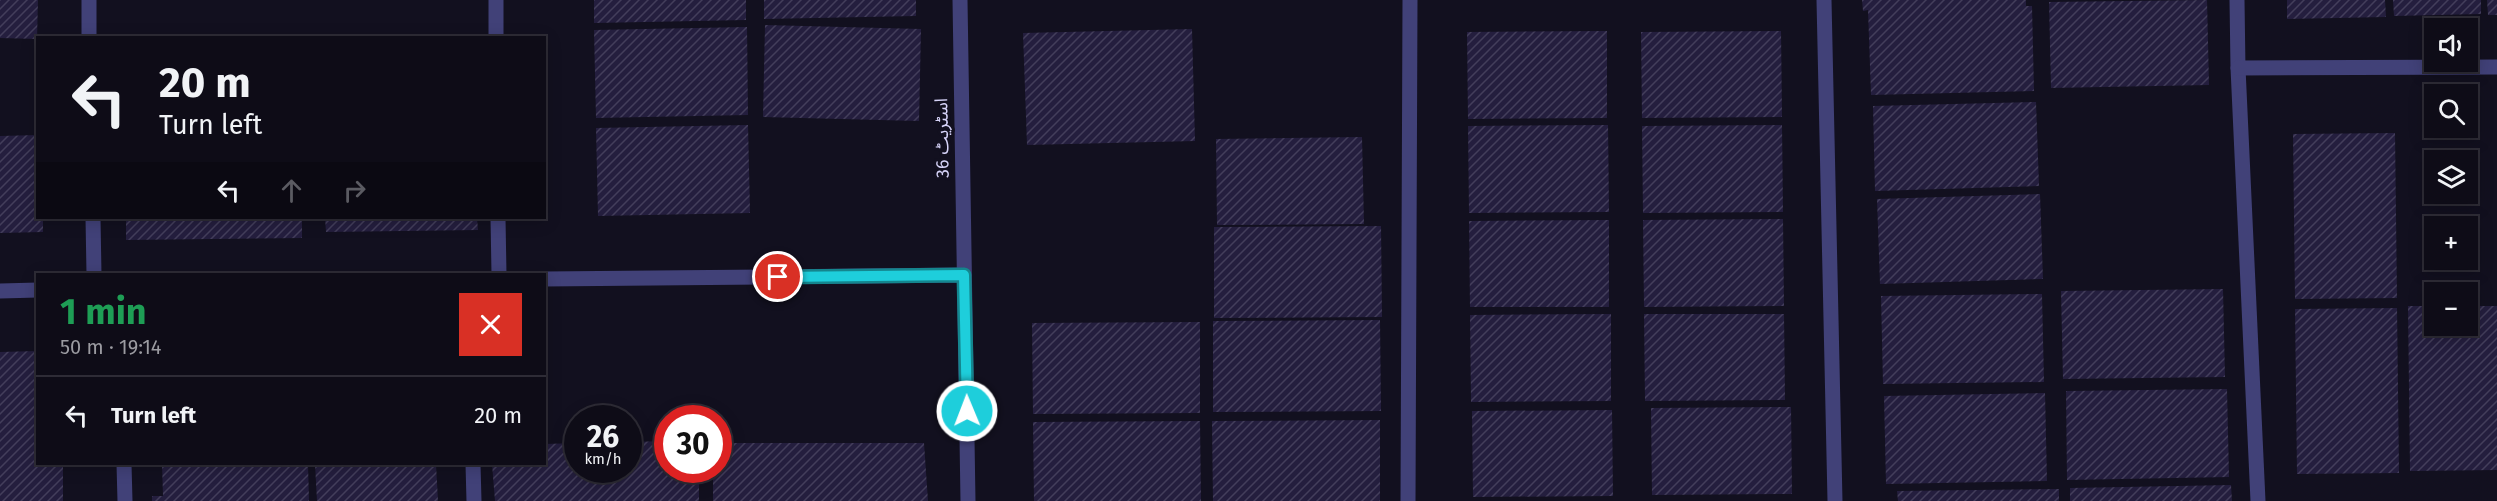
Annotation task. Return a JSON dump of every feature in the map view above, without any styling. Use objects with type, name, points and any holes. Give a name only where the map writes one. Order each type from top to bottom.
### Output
[{"type":"street","points":[[89,0],[89,36]]},
{"type":"street","points":[[495,0],[496,36]]},
{"type":"street","name":"اسٹریٹ 36","points":[[960,0],[968,501]]},
{"type":"street","points":[[1408,501],[1410,0]]},
{"type":"street","points":[[1824,0],[1835,501]]},
{"type":"street","points":[[2237,0],[2238,68],[2258,501]]},
{"type":"street","points":[[2238,68],[2497,67]]},
{"type":"street","points":[[93,219],[94,273]]},
{"type":"street","points":[[498,219],[499,273]]},
{"type":"street","points":[[546,279],[964,275]]},
{"type":"street","points":[[0,291],[36,290]]},
{"type":"street","points":[[124,465],[126,501]]},
{"type":"street","points":[[473,465],[474,501]]},
{"type":"building","points":[[0,0],[38,0],[36,39],[0,38]]},
{"type":"building","points":[[594,0],[746,0],[746,20],[594,23]]},
{"type":"building","points":[[764,0],[916,0],[916,16],[764,19]]},
{"type":"building","points":[[1862,0],[2026,0],[2026,6],[2032,6],[2034,91],[1871,95],[1868,10],[1863,11]]},
{"type":"building","points":[[2207,0],[2209,85],[2051,88],[2049,2]]},
{"type":"building","points":[[2287,0],[2385,0],[2386,17],[2287,19]]},
{"type":"building","points":[[2393,0],[2481,0],[2481,14],[2394,16]]},
{"type":"building","points":[[2487,0],[2497,0],[2497,15],[2488,15]]},
{"type":"building","points":[[765,25],[921,29],[919,121],[763,117]]},
{"type":"building","points":[[747,27],[748,115],[596,118],[594,30]]},
{"type":"building","points":[[1192,29],[1195,141],[1027,145],[1023,33]]},
{"type":"building","points":[[1607,31],[1607,118],[1468,119],[1467,32]]},
{"type":"building","points":[[1781,31],[1782,117],[1642,118],[1641,32]]},
{"type":"building","points":[[2036,102],[2039,186],[1875,191],[1873,106]]},
{"type":"building","points":[[748,125],[750,213],[598,216],[596,128]]},
{"type":"building","points":[[1608,125],[1609,212],[1469,213],[1468,126]]},
{"type":"building","points":[[1782,125],[1783,212],[1643,213],[1642,126]]},
{"type":"building","points":[[2395,133],[2397,298],[2295,299],[2293,134]]},
{"type":"building","points":[[36,135],[36,219],[43,219],[43,232],[0,233],[0,136]]},
{"type":"building","points":[[1362,137],[1364,224],[1217,225],[1216,139]]},
{"type":"building","points":[[2040,194],[2043,279],[1880,284],[1877,199]]},
{"type":"building","points":[[126,219],[302,219],[302,238],[126,240]]},
{"type":"building","points":[[325,219],[477,219],[478,230],[326,232]]},
{"type":"building","points":[[1783,219],[1784,306],[1644,307],[1643,220]]},
{"type":"building","points":[[1609,220],[1609,307],[1470,307],[1469,221]]},
{"type":"building","points":[[1381,226],[1382,317],[1214,318],[1214,227]]},
{"type":"building","points":[[2223,289],[2225,377],[2063,379],[2061,291]]},
{"type":"building","points":[[2042,294],[2044,382],[1883,384],[1881,296]]},
{"type":"building","points":[[2408,306],[2424,306],[2424,336],[2478,336],[2478,306],[2497,306],[2497,470],[2410,471]]},
{"type":"building","points":[[2397,308],[2399,473],[2297,474],[2295,309]]},
{"type":"building","points":[[1611,314],[1611,401],[1471,402],[1470,315]]},
{"type":"building","points":[[1644,314],[1784,314],[1785,400],[1645,401]]},
{"type":"building","points":[[1380,320],[1381,411],[1213,412],[1213,321]]},
{"type":"building","points":[[1200,322],[1200,413],[1033,414],[1032,323]]},
{"type":"building","points":[[36,351],[36,465],[63,465],[63,501],[0,501],[0,352]]},
{"type":"building","points":[[2227,389],[2229,477],[2067,480],[2066,391]]},
{"type":"building","points":[[2045,393],[2047,481],[1886,484],[1884,396]]},
{"type":"building","points":[[1791,407],[1792,494],[1652,495],[1651,408]]},
{"type":"building","points":[[1612,410],[1613,496],[1473,497],[1472,411]]},
{"type":"building","points":[[1380,420],[1380,501],[1213,501],[1212,421]]},
{"type":"building","points":[[1200,421],[1201,501],[1034,501],[1033,422]]},
{"type":"building","points":[[654,441],[654,483],[699,483],[699,501],[495,501],[492,465],[546,465],[546,444],[564,443],[564,483],[642,483],[642,442]]},
{"type":"building","points":[[732,443],[924,443],[928,501],[713,501],[713,483],[732,483]]},
{"type":"building","points":[[162,465],[308,465],[309,501],[152,501],[152,496],[163,496]]},
{"type":"building","points":[[315,465],[436,465],[438,501],[317,501]]},
{"type":"building","points":[[2231,485],[2232,501],[2070,501],[2070,488]]},
{"type":"building","points":[[2059,489],[2059,501],[1898,501],[1897,491]]},
{"type":"route","points":[[778,277],[964,275],[967,411]]}]
